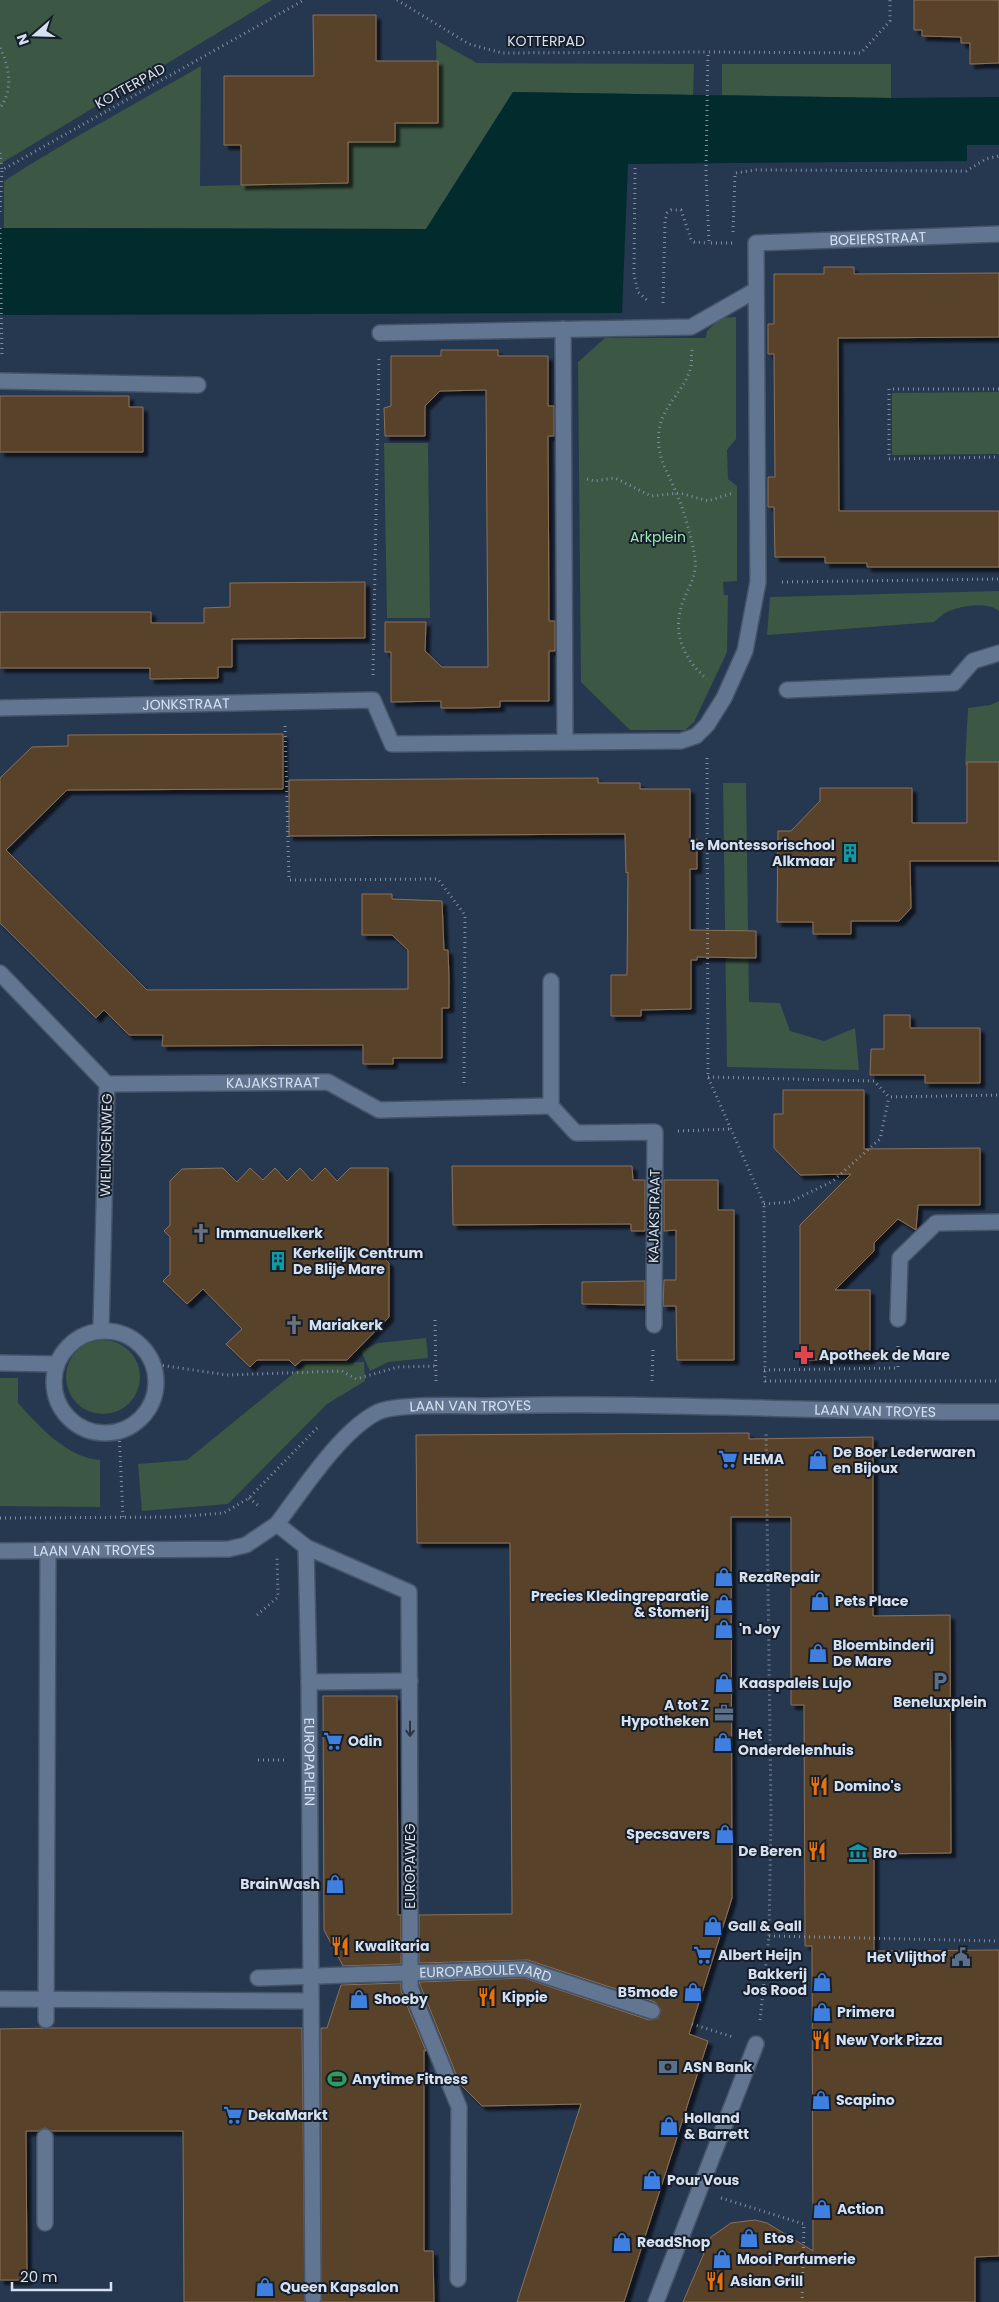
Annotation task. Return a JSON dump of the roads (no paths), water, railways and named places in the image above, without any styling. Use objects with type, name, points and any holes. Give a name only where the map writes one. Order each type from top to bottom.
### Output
[{"type":"street","name":"BOEIERSTRAAT","points":[[756,290],[756,243],[999,234]]},
{"type":"street","points":[[380,333],[691,327],[756,290],[758,582],[745,651],[727,692],[707,725],[696,736],[681,741],[565,742],[563,330]]},
{"type":"street","points":[[1,381],[198,385]]},
{"type":"street","points":[[786,690],[954,683],[973,661],[999,652]]},
{"type":"street","name":"JONKSTRAAT","points":[[0,708],[373,700],[392,744],[565,742]]},
{"type":"street","name":"WIELINGENWEG","points":[[0,973],[107,1084],[101,1330]]},
{"type":"street","points":[[551,981],[551,1106]]},
{"type":"street","name":"KAJAKSTRAAT","points":[[107,1084],[328,1082],[379,1110],[551,1106],[576,1133],[655,1132],[654,1326]]},
{"type":"street","points":[[898,1318],[900,1258],[936,1223],[999,1222]]},
{"type":"street","points":[[101,1330],[118,1332],[133,1338],[145,1350],[153,1364],[156,1381],[154,1398],[146,1413],[134,1424],[119,1431],[103,1433],[87,1430],[73,1422],[62,1410],[55,1396],[54,1380],[56,1364],[63,1351],[74,1340],[87,1333],[101,1330]]},
{"type":"street","points":[[0,1363],[56,1364]]},
{"type":"street","name":"LAAN VAN TROYES","points":[[0,1551],[229,1549],[246,1545],[277,1524],[341,1443],[367,1419],[389,1408],[514,1405],[999,1412]]},
{"type":"street","name":"EUROPAWEG","points":[[277,1524],[306,1547],[409,1592],[410,1987],[459,2107],[458,2279]]},
{"type":"street","name":"EUROPAPLEIN","points":[[306,1547],[311,1976]]},
{"type":"street","points":[[46,2020],[48,1550]]},
{"type":"street","points":[[309,1682],[410,1681]]},
{"type":"street","name":"EUROPABOULEVARD","points":[[258,1978],[525,1969],[652,2011]]},
{"type":"street","points":[[311,1976],[313,2298]]},
{"type":"street","points":[[0,1999],[311,2002]]},
{"type":"street","points":[[656,2302],[756,2044]]},
{"type":"street","points":[[45,2223],[46,2137]]},
{"type":"place","name":"1e Montessorischool Alkmaar","points":[[850,853]]},
{"type":"place","name":"Immanuelkerk","points":[[201,1233]]},
{"type":"place","name":"Kerkelijk Centrum De Blije Mare","points":[[278,1261]]},
{"type":"place","name":"Mariakerk","points":[[294,1325]]},
{"type":"place","name":"Apotheek de Mare","points":[[804,1355]]},
{"type":"place","name":"HEMA","points":[[728,1459]]},
{"type":"place","name":"De Boer Lederwaren en Bijoux","points":[[818,1460]]},
{"type":"place","name":"RezaRepair","points":[[724,1577]]},
{"type":"place","name":"Pets Place","points":[[820,1601]]},
{"type":"place","name":"Precies Kledingreparatie & Stomerij","points":[[724,1604]]},
{"type":"place","name":"'n Joy","points":[[724,1629]]},
{"type":"place","name":"Bloembinderij De Mare","points":[[818,1653]]},
{"type":"place","name":"Beneluxplein","points":[[940,1681]]},
{"type":"place","name":"Kaaspaleis Lujo","points":[[724,1683]]},
{"type":"place","name":"A tot Z Hypotheken","points":[[724,1713]]},
{"type":"place","name":"Odin","points":[[333,1741]]},
{"type":"place","name":"Het Onderdelenhuis","points":[[723,1742]]},
{"type":"place","name":"Domino's","points":[[819,1786]]},
{"type":"place","name":"Specsavers","points":[[725,1834]]},
{"type":"place","name":"De Beren","points":[[817,1851]]},
{"type":"place","name":"Bro","points":[[858,1853]]},
{"type":"place","name":"BrainWash","points":[[335,1884]]},
{"type":"place","name":"Gall & Gall","points":[[713,1926]]},
{"type":"place","name":"Kwalitaria","points":[[340,1946]]},
{"type":"place","name":"Albert Heijn","points":[[703,1955]]},
{"type":"place","name":"Het Vlijthof","points":[[961,1957]]},
{"type":"place","name":"Bakkerij Jos Rood","points":[[822,1982]]},
{"type":"place","name":"B5mode","points":[[693,1992]]},
{"type":"place","name":"Kippie","points":[[487,1997]]},
{"type":"place","name":"Shoeby","points":[[359,1999]]},
{"type":"place","name":"Primera","points":[[822,2012]]},
{"type":"place","name":"New York Pizza","points":[[821,2040]]},
{"type":"place","name":"ASN Bank","points":[[668,2067]]},
{"type":"place","name":"Anytime Fitness","points":[[337,2079]]},
{"type":"place","name":"Scapino","points":[[821,2100]]},
{"type":"place","name":"DekaMarkt","points":[[233,2115]]},
{"type":"place","name":"Holland & Barrett","points":[[669,2126]]},
{"type":"place","name":"Pour Vous","points":[[652,2180]]},
{"type":"place","name":"Action","points":[[822,2209]]},
{"type":"place","name":"Etos","points":[[749,2238]]},
{"type":"place","name":"ReadShop","points":[[622,2242]]},
{"type":"place","name":"Mooi Parfumerie","points":[[722,2259]]},
{"type":"place","name":"Asian Grill","points":[[715,2281]]},
{"type":"place","name":"Queen Kapsalon","points":[[265,2287]]},
{"type":"park label","name":"Arkplein","points":[[658,537]]}]
